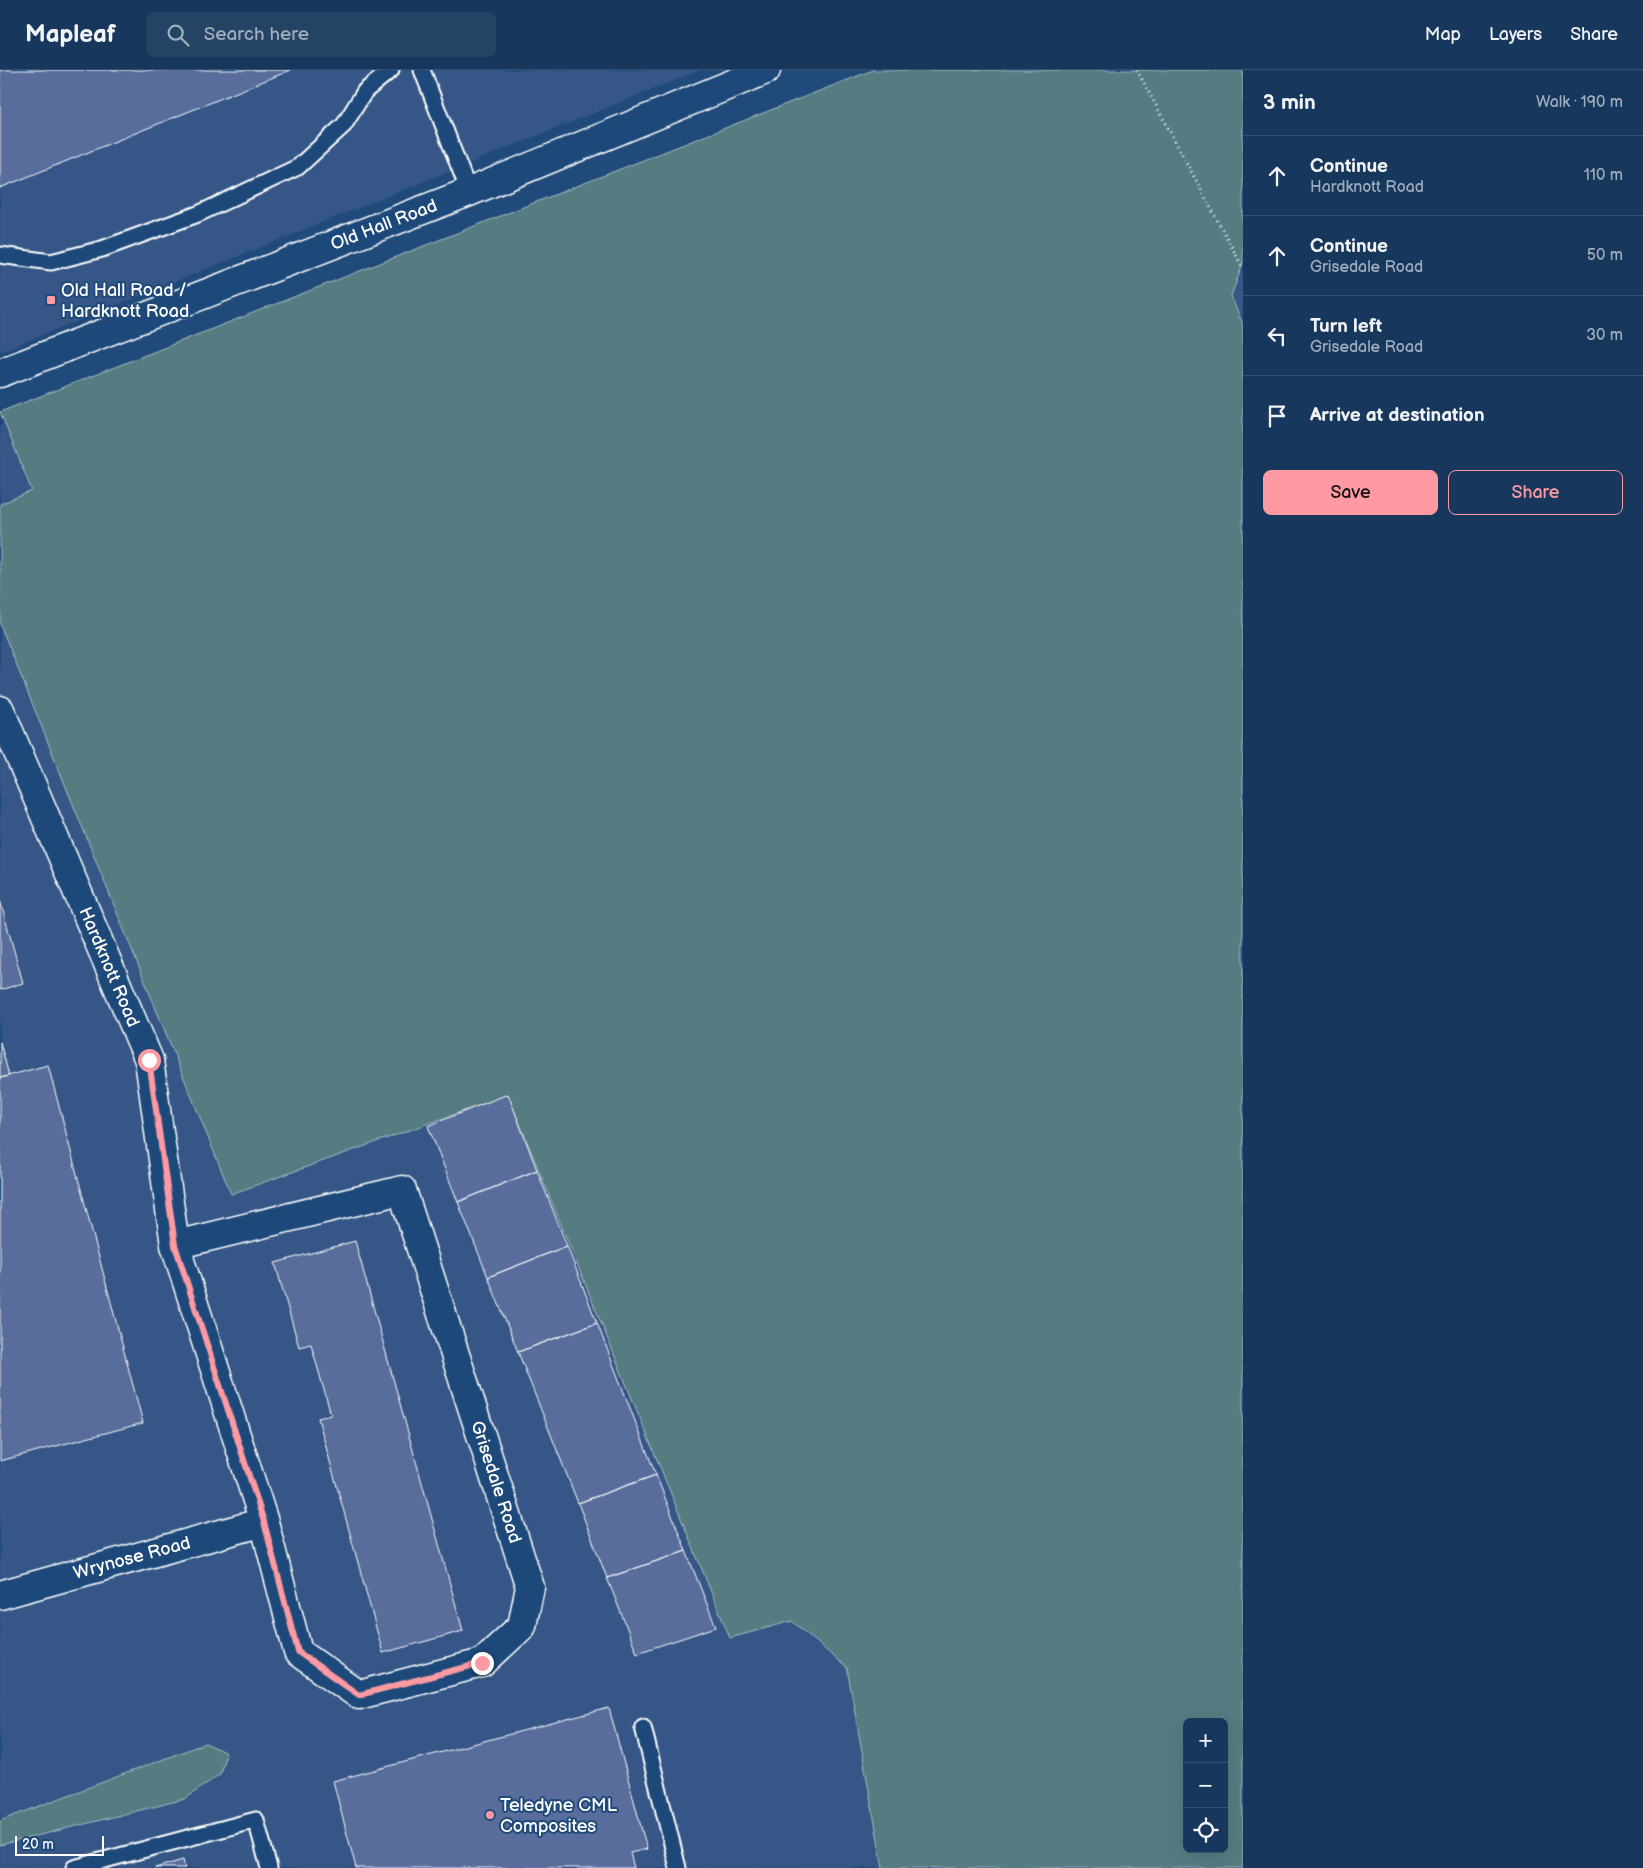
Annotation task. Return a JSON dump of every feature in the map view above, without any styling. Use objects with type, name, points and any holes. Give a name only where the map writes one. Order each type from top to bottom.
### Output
[{"type":"street","name":"Old Hall Road","points":[[0,373],[469,192],[766,70]]},
{"type":"street","name":"Hardknott Road","points":[[0,710],[149,1060],[175,1245],[264,1522]]},
{"type":"street","name":"Grisedale Road","points":[[175,1245],[402,1190],[530,1587],[522,1626],[482,1663],[359,1695],[298,1652],[264,1522]]},
{"type":"street","name":"Wrynose Road","points":[[0,1595],[264,1522]]},
{"type":"lane","points":[[0,255],[51,262],[102,250],[198,214],[298,166],[344,125],[365,91],[391,70]]},
{"type":"lane","points":[[422,70],[469,192]]},
{"type":"lane","points":[[643,1727],[678,1868]]},
{"type":"lane","points":[[74,1868],[256,1820],[269,1868]]},
{"type":"path","points":[[1137,70],[1243,268]]},
{"type":"shaded area","points":[[0,70],[701,70],[0,352]]},
{"type":"shaded area","points":[[931,70],[1243,70],[1243,1526],[847,1668],[883,1868],[0,1868],[0,425]]},
{"type":"green space","points":[[873,70],[1243,70],[1243,263],[1231,296],[1243,325],[1243,1868],[883,1868],[847,1668],[792,1621],[730,1638],[508,1095],[231,1194],[0,624],[0,504],[32,491],[0,412]]},
{"type":"green space","points":[[206,1743],[226,1753],[220,1774],[185,1799],[0,1845],[0,1821]]},
{"type":"building","points":[[0,70],[291,70],[0,188]]},
{"type":"building","points":[[0,900],[23,983],[0,990]]},
{"type":"building","points":[[0,1042],[9,1076],[0,1078]]},
{"type":"building","points":[[48,1065],[143,1423],[0,1461],[0,1078]]},
{"type":"building","points":[[508,1094],[537,1170],[458,1202],[428,1126]]},
{"type":"building","points":[[537,1170],[567,1246],[488,1277],[458,1202]]},
{"type":"building","points":[[355,1241],[463,1631],[383,1653],[318,1418],[331,1415],[311,1344],[299,1347],[275,1263]]},
{"type":"building","points":[[567,1246],[597,1323],[518,1352],[488,1277]]},
{"type":"building","points":[[597,1323],[656,1475],[578,1503],[518,1352]]},
{"type":"building","points":[[656,1475],[686,1551],[607,1578],[578,1503]]},
{"type":"building","points":[[686,1551],[716,1627],[637,1653],[607,1578]]},
{"type":"building","name":"Teledyne CML Composites","points":[[609,1708],[647,1849],[630,1853],[634,1868],[356,1868],[333,1781]]},
{"type":"building","points":[[183,1860],[185,1868],[155,1868]]},
{"type":"place","name":"Old Hall Road / Hardknott Road","points":[[51,300]]},
{"type":"place","name":"Teledyne CML Composites","points":[[490,1815]]},
{"type":"route","points":[[149,1060],[175,1245],[264,1522],[298,1652],[359,1695],[482,1663]]}]
